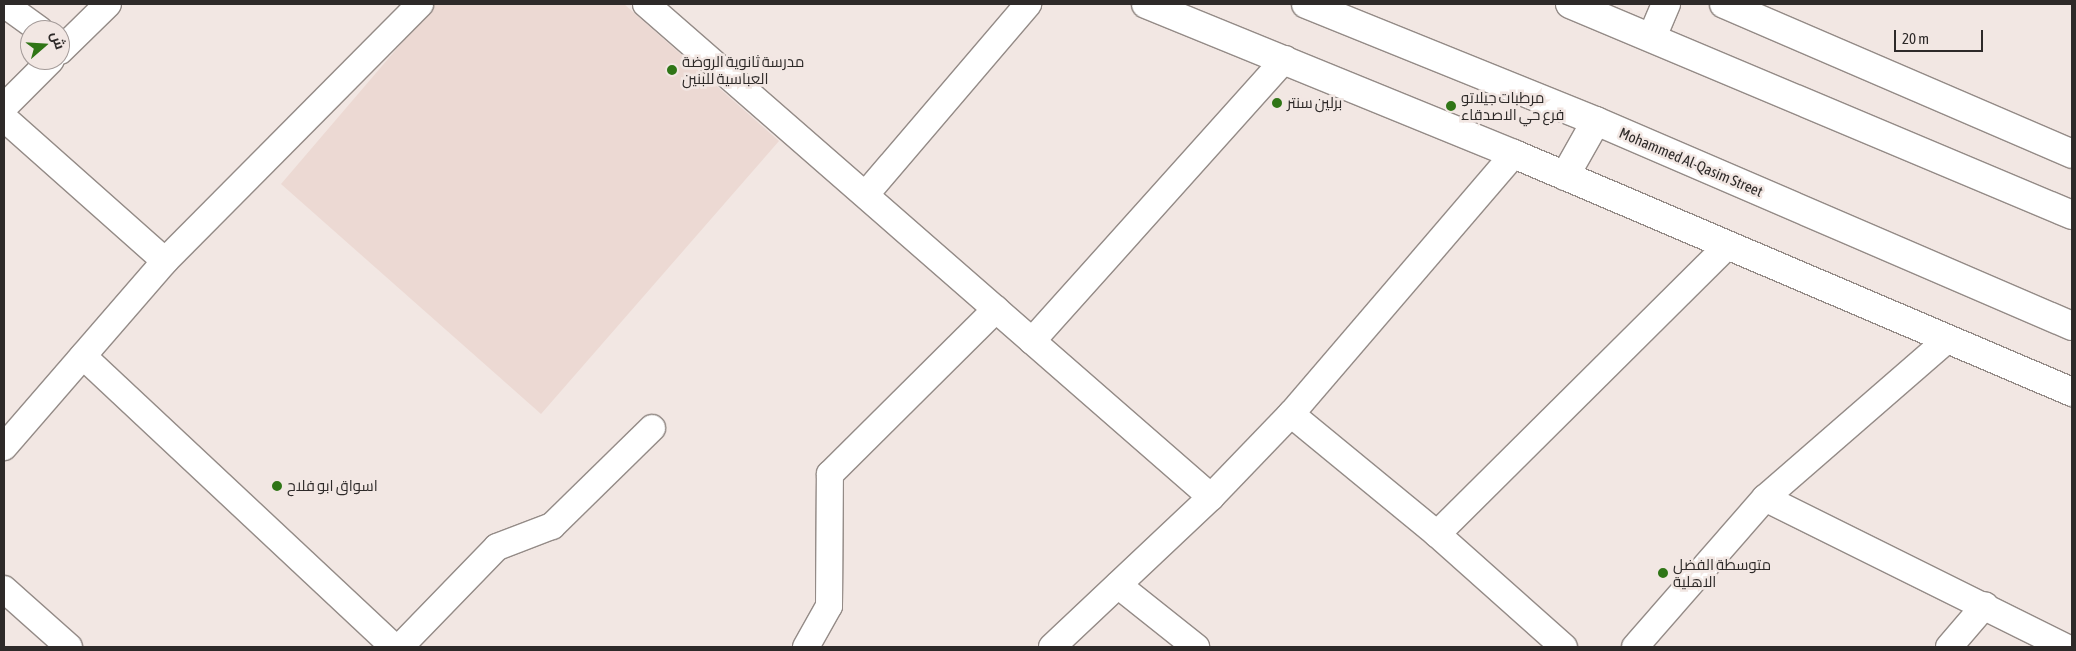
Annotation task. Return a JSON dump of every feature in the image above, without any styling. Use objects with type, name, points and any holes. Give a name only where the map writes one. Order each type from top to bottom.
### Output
[{"type":"main road","points":[[1146,4],[1514,154],[2072,392]]},
{"type":"main road","name":"Mohammed Al-Qasim Street","points":[[1306,4],[1596,121],[2072,326]]},
{"type":"main road","points":[[1570,4],[2072,215]]},
{"type":"main road","points":[[1652,37],[1666,4]]},
{"type":"main road","points":[[1724,4],[2072,154]]},
{"type":"main road","points":[[1565,176],[1596,121]]},
{"type":"street","points":[[4,4],[26,20]]},
{"type":"street","points":[[70,40],[108,4]]},
{"type":"street","points":[[4,447],[165,261],[420,4]]},
{"type":"street","points":[[646,4],[866,194],[1210,497]]},
{"type":"street","points":[[866,194],[1028,4]]},
{"type":"street","points":[[1032,341],[1284,59]]},
{"type":"street","points":[[4,107],[40,70]]},
{"type":"street","points":[[4,118],[165,261]]},
{"type":"street","points":[[1052,647],[1210,497],[1291,414],[1514,154]]},
{"type":"street","points":[[1437,534],[1728,245]]},
{"type":"street","points":[[806,647],[829,606],[830,474],[996,309]]},
{"type":"street","points":[[1635,647],[1765,498],[1948,339]]},
{"type":"street","points":[[83,356],[394,647]]},
{"type":"street","points":[[1291,414],[1437,534],[1564,647]]},
{"type":"street","points":[[400,647],[497,547],[552,526],[652,428]]},
{"type":"street","points":[[1765,498],[1985,605],[2065,647]]},
{"type":"street","points":[[1118,585],[1196,647]]},
{"type":"street","points":[[4,589],[70,647]]},
{"type":"street","points":[[1949,647],[1985,605]]},
{"type":"shaded area","points":[[435,4],[624,4],[779,141],[541,414],[281,184]]},
{"type":"place","name":"مدرسة ثانوية الروضة العباسية للبنين","points":[[672,70]]},
{"type":"place","name":"برلين سنتر","points":[[1277,103]]},
{"type":"place","name":"مرطبات جيلاتو فرع حي الاصدقاء","points":[[1451,106]]},
{"type":"place","name":"اسواق ابو فلاح","points":[[277,486]]},
{"type":"place","name":"متوسطة الفضل الاهلية","points":[[1663,573]]}]
